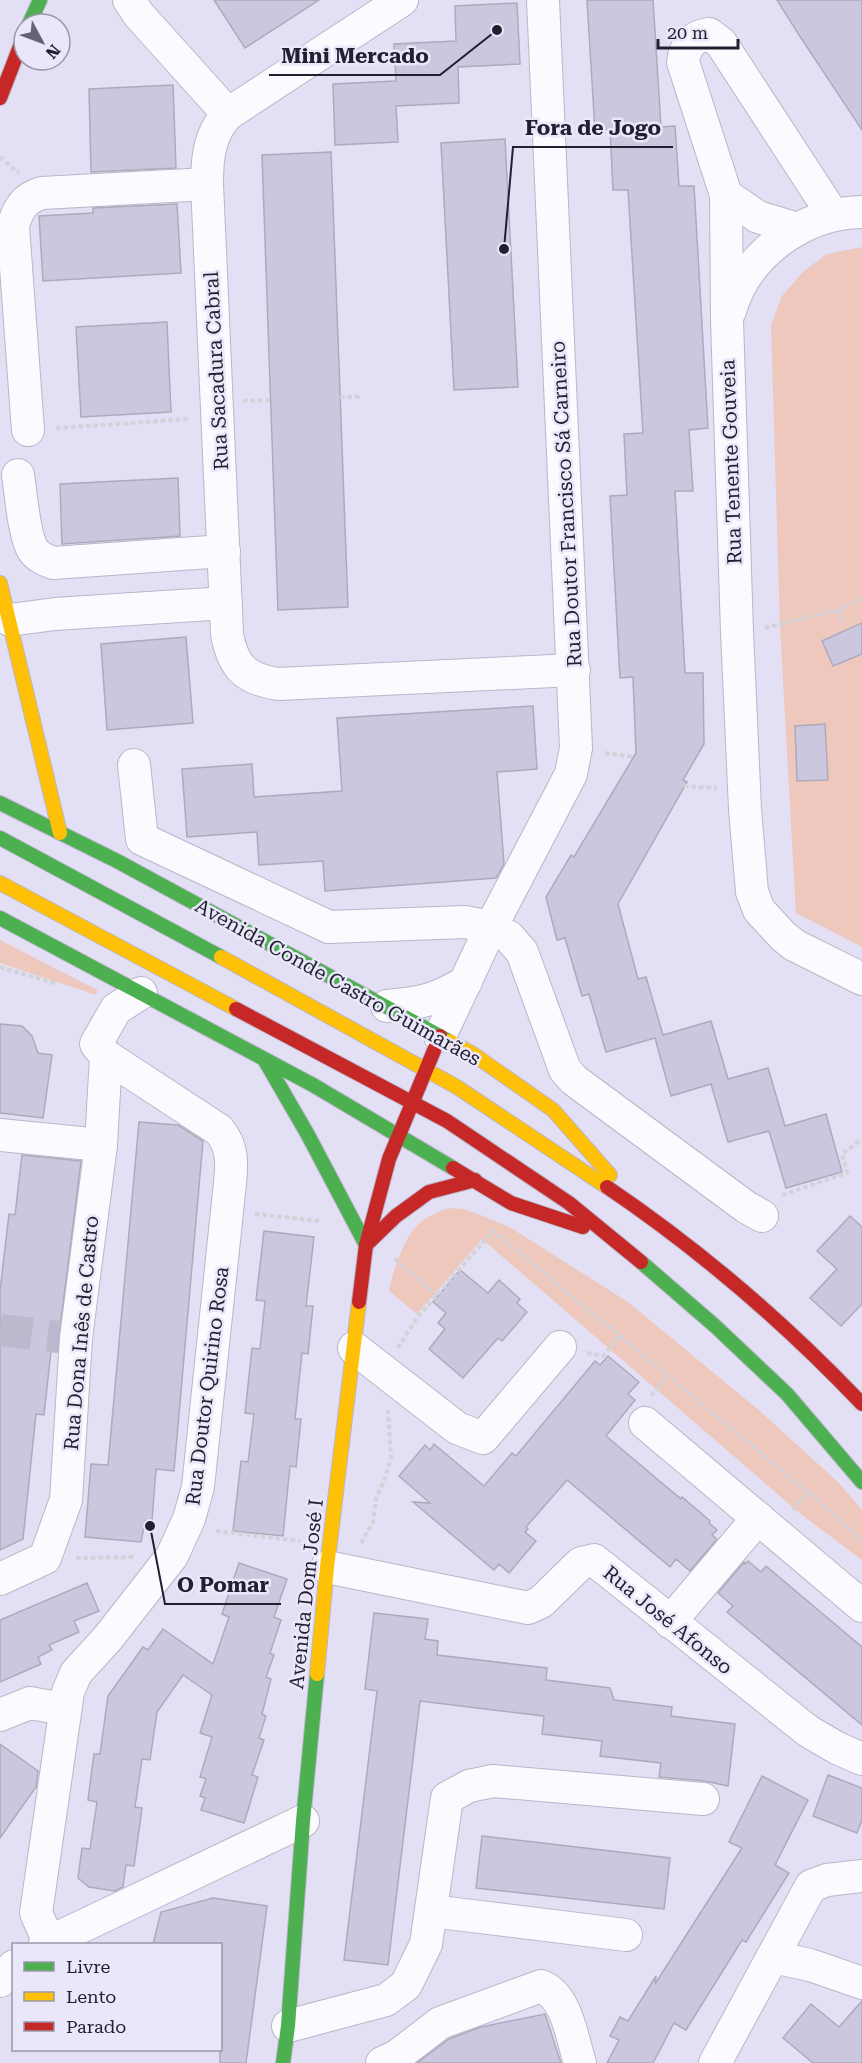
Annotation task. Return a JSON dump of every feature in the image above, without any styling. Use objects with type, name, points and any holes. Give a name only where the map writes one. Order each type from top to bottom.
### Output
[{"type":"main road","points":[[0,98],[12,67]]},
{"type":"main road","points":[[0,583],[5,621],[60,833]]},
{"type":"main road","points":[[1,800],[6,842],[26,892],[27,932]]},
{"type":"main road","name":"Avenida Conde Castro Guimarães","points":[[1,800],[387,1006],[468,1052],[553,1110],[641,1210]]},
{"type":"main road","name":"Avenida Conde Castro Guimarães","points":[[6,842],[54,873],[353,1028],[457,1087],[641,1210],[743,1289],[823,1363],[862,1404]]},
{"type":"main road","points":[[54,873],[90,849]]},
{"type":"main road","points":[[0,883],[26,892],[447,1121],[569,1203],[613,1237],[715,1326],[787,1394],[862,1482]]},
{"type":"main road","points":[[0,918],[313,1085],[511,1203],[613,1237]]},
{"type":"main road","name":"Avenida Dom José I","points":[[283,2063],[288,2025],[303,1821],[341,1570],[354,1348],[366,1245],[389,1159],[440,1036]]},
{"type":"main road","points":[[264,1059],[308,1135],[366,1245],[396,1216],[429,1192],[475,1180]]},
{"type":"street","points":[[129,0],[138,15],[228,114],[402,0]]},
{"type":"street","name":"Rua Doutor Francisco Sá Carneiro","points":[[440,1036],[491,927],[571,774],[576,748],[543,0]]},
{"type":"street","name":"Rua Tenente Gouveia","points":[[847,213],[722,43],[709,34],[694,38],[687,46],[683,62],[726,195],[727,320],[737,632],[749,874],[752,892],[759,910],[794,945],[862,979]]},
{"type":"street","name":"Rua Sacadura Cabral","points":[[228,114],[215,130],[207,162],[207,184],[227,634],[234,658],[244,672],[262,682],[278,684],[574,670]]},
{"type":"street","points":[[28,430],[13,227],[19,208],[32,196],[42,193],[207,184]]},
{"type":"street","points":[[726,195],[758,217],[798,229]]},
{"type":"street","points":[[727,320],[734,297],[754,265],[782,238],[798,229],[847,213]]},
{"type":"street","points":[[18,475],[28,539],[34,551],[53,563],[224,551]]},
{"type":"street","points":[[5,621],[55,614],[226,603]]},
{"type":"street","name":"Avenida Conde Castro Guimarães","points":[[134,765],[142,839],[329,927],[465,922],[491,927],[508,937],[522,952],[565,1070],[574,1080],[754,1212]]},
{"type":"street","points":[[387,1006],[427,1001],[444,995],[466,982]]},
{"type":"street","name":"Rua Doutor Francisco Sá Carneiro","points":[[466,982],[468,1052]]},
{"type":"street","name":"Rua Dona Inês de Castro","points":[[45,1558],[66,1500],[68,1338],[101,1145],[106,1056],[96,1044],[116,1009],[141,993]]},
{"type":"street","name":"Rua Doutor Quirino Rosa","points":[[47,1943],[36,1913],[68,1692],[76,1673],[108,1638],[172,1556],[185,1527],[198,1487],[232,1158],[227,1140],[208,1122],[106,1056]]},
{"type":"street","points":[[0,1135],[101,1145]]},
{"type":"street","points":[[354,1348],[457,1428],[483,1438],[560,1347]]},
{"type":"street","points":[[645,1423],[862,1606]]},
{"type":"street","points":[[670,1622],[758,1518]]},
{"type":"street","points":[[0,1579],[45,1558]]},
{"type":"street","name":"Rua José Afonso","points":[[341,1570],[528,1608],[541,1602],[581,1563],[594,1560],[808,1731],[862,1759]]},
{"type":"street","points":[[0,1715],[30,1703],[64,1709]]},
{"type":"street","points":[[288,2025],[386,2000],[406,1985],[426,1944],[447,1798],[469,1786],[492,1781],[703,1799]]},
{"type":"street","points":[[47,1943],[303,1821]]},
{"type":"street","points":[[715,2063],[811,1886],[857,1868]]},
{"type":"street","points":[[431,1911],[626,1935]]},
{"type":"street","points":[[773,1957],[810,1965],[862,1983]]},
{"type":"street","points":[[0,1981],[12,1968]]},
{"type":"street","points":[[382,2063],[397,2056],[440,2024],[541,1986],[554,1993],[561,2002],[580,2063]]},
{"type":"path","points":[[340,397],[362,397]]},
{"type":"path","points":[[28,430],[203,418],[202,402],[217,402]]},
{"type":"path","points":[[737,632],[780,626],[838,610],[862,599]]},
{"type":"path","points":[[838,610],[844,623]]},
{"type":"path","points":[[754,1212],[847,1173],[842,1154],[862,1139]]},
{"type":"path","points":[[275,1216],[322,1222]]},
{"type":"path","points":[[341,1570],[360,1546],[373,1522],[376,1499],[391,1458],[385,1373],[416,1319],[493,1231],[808,1492],[862,1541]]},
{"type":"path","points":[[401,1249],[396,1260],[436,1295]]},
{"type":"path","points":[[560,1347],[603,1356],[619,1337]]},
{"type":"path","points":[[185,1527],[299,1541]]},
{"type":"path","points":[[45,1558],[172,1556]]},
{"type":"shaded area","points":[[862,247],[862,947],[796,913],[780,626],[771,325],[782,296],[804,271],[827,254]]},
{"type":"shaded area","points":[[0,940],[97,990],[96,995],[0,963]]},
{"type":"shaded area","points":[[448,1208],[478,1214],[511,1228],[628,1302],[761,1412],[839,1483],[862,1510],[862,1560],[802,1515],[482,1239],[417,1314],[389,1291],[399,1258],[410,1234],[418,1224]]},
{"type":"building","points":[[214,0],[319,0],[245,48]]},
{"type":"building","points":[[587,0],[653,0],[661,127],[675,126],[679,186],[694,186],[708,428],[689,430],[693,491],[675,491],[685,673],[703,673],[704,744],[683,780],[687,782],[618,904],[638,979],[646,977],[663,1035],[711,1021],[728,1079],[768,1068],[785,1126],[826,1114],[842,1172],[786,1188],[769,1131],[728,1142],[711,1084],[671,1096],[655,1038],[606,1052],[589,994],[582,996],[565,938],[557,940],[546,897],[571,855],[574,857],[636,753],[633,677],[620,678],[610,496],[627,495],[624,434],[643,433],[628,190],[613,190],[610,129],[595,131]]},
{"type":"building","points":[[777,0],[862,0],[862,130],[799,35]]},
{"type":"building","points":[[517,3],[520,64],[458,67],[459,103],[396,106],[398,142],[335,145],[333,84],[396,81],[394,44],[456,41],[455,6]]},
{"type":"building","points":[[173,85],[176,168],[91,172],[89,89]]},
{"type":"building","points":[[505,139],[518,387],[454,390],[441,143]]},
{"type":"building","points":[[331,152],[348,607],[278,610],[262,155]]},
{"type":"building","points":[[177,204],[181,273],[43,281],[39,216],[93,213],[93,208]]},
{"type":"building","points":[[167,322],[171,412],[81,417],[76,327]]},
{"type":"building","points":[[178,478],[180,536],[62,544],[60,484]]},
{"type":"building","points":[[862,623],[862,654],[833,666],[822,641]]},
{"type":"building","points":[[186,637],[193,723],[107,730],[101,644]]},
{"type":"building","points":[[533,706],[537,769],[497,772],[504,864],[496,878],[325,891],[323,861],[259,865],[257,832],[187,837],[182,769],[252,764],[254,797],[342,791],[337,718]]},
{"type":"building","points":[[825,724],[828,780],[797,781],[795,726]]},
{"type":"building","points":[[0,1024],[22,1026],[32,1036],[38,1053],[52,1055],[43,1118],[0,1113]]},
{"type":"building","points":[[139,1122],[178,1125],[203,1141],[174,1471],[156,1469],[152,1521],[145,1521],[141,1542],[85,1537],[91,1464],[108,1465]]},
{"type":"building","points":[[22,1155],[81,1161],[57,1352],[51,1351],[44,1415],[36,1414],[23,1539],[0,1550],[0,1291],[9,1214],[15,1215]]},
{"type":"building","points":[[850,1216],[862,1227],[862,1304],[841,1326],[810,1298],[837,1269],[817,1251]]},
{"type":"building","points":[[264,1231],[314,1237],[306,1306],[313,1306],[308,1354],[302,1353],[295,1419],[301,1419],[296,1467],[290,1466],[283,1536],[233,1531],[241,1461],[248,1462],[254,1414],[245,1413],[252,1348],[260,1349],[265,1301],[256,1300]]},
{"type":"building","points":[[460,1270],[488,1293],[499,1280],[520,1299],[517,1303],[527,1312],[502,1341],[498,1338],[463,1378],[429,1349],[445,1329],[438,1323],[446,1313],[433,1302]]},
{"type":"building","points":[[608,1356],[639,1382],[628,1394],[635,1400],[606,1436],[681,1499],[682,1497],[717,1530],[712,1535],[717,1539],[690,1571],[676,1559],[670,1567],[567,1480],[526,1527],[528,1529],[525,1532],[536,1541],[509,1573],[499,1564],[494,1570],[413,1502],[430,1503],[399,1476],[425,1445],[430,1450],[434,1444],[484,1486],[512,1453],[516,1456],[595,1361],[600,1365]]},
{"type":"building","points":[[748,1561],[761,1572],[766,1566],[862,1647],[862,1725],[727,1612],[733,1606],[718,1593],[744,1562],[745,1564]]},
{"type":"building","points":[[239,1563],[287,1579],[274,1617],[281,1620],[270,1653],[274,1655],[266,1677],[271,1679],[262,1714],[266,1716],[259,1738],[264,1740],[252,1775],[258,1777],[244,1823],[201,1810],[205,1798],[200,1796],[206,1779],[200,1777],[212,1737],[200,1733],[212,1695],[183,1675],[157,1712],[150,1760],[142,1759],[135,1807],[142,1808],[134,1866],[126,1865],[123,1887],[115,1891],[89,1887],[78,1878],[82,1848],[90,1849],[97,1802],[88,1800],[94,1754],[100,1754],[108,1696],[143,1647],[148,1650],[163,1629],[213,1664],[229,1617],[222,1614]]},
{"type":"building","points":[[87,1583],[99,1611],[74,1621],[79,1632],[49,1645],[52,1650],[38,1657],[41,1664],[0,1682],[0,1620]]},
{"type":"building","points":[[374,1613],[428,1619],[425,1639],[438,1641],[437,1655],[547,1668],[546,1680],[610,1688],[614,1700],[672,1707],[671,1716],[735,1724],[728,1786],[705,1781],[659,1777],[661,1763],[600,1756],[602,1741],[542,1734],[544,1716],[420,1701],[388,1965],[344,1960],[377,1691],[365,1689]]},
{"type":"building","points":[[0,1744],[38,1771],[36,1787],[0,1838]]},
{"type":"building","points":[[828,1775],[862,1788],[862,1820],[857,1833],[813,1816]]},
{"type":"building","points":[[762,1776],[808,1800],[775,1865],[789,1873],[746,1942],[742,1940],[686,2030],[674,2023],[653,2063],[607,2063],[619,2040],[610,2036],[620,2017],[628,2021],[656,1976],[655,1984],[742,1848],[729,1842]]},
{"type":"building","points":[[482,1836],[670,1858],[664,1909],[476,1888]]},
{"type":"building","points":[[213,1898],[267,1906],[246,2063],[220,2063],[222,1943],[153,1943],[161,1912]]},
{"type":"building","points":[[862,2001],[862,2063],[813,2063],[783,2038],[811,2004],[839,2027]]},
{"type":"building","points":[[545,2014],[561,2063],[417,2063],[449,2039],[481,2027]]},
{"type":"tunnel","points":[[0,1330],[59,1337]]},
{"type":"traffic: fast","points":[[34,12],[40,0]]},
{"type":"traffic: fast","points":[[0,803],[117,861],[449,1041]]},
{"type":"traffic: fast","points":[[0,838],[221,957]]},
{"type":"traffic: fast","points":[[0,918],[313,1085],[453,1168]]},
{"type":"traffic: fast","points":[[264,1059],[308,1135],[366,1245]]},
{"type":"traffic: fast","points":[[641,1262],[715,1326],[787,1394],[862,1482]]},
{"type":"traffic: fast","points":[[283,2063],[317,1674]]},
{"type":"traffic: slow","points":[[0,583],[60,833]]},
{"type":"traffic: slow","points":[[0,883],[236,1009]]},
{"type":"traffic: slow","points":[[221,957],[457,1087],[607,1187]]},
{"type":"traffic: slow","points":[[449,1041],[473,1054],[553,1110],[610,1175]]},
{"type":"traffic: slow","points":[[317,1674],[327,1567],[359,1302]]},
{"type":"traffic: jam","points":[[0,98],[12,67]]},
{"type":"traffic: jam","points":[[236,1009],[447,1121],[569,1203],[641,1262]]},
{"type":"traffic: jam","points":[[359,1302],[366,1245],[389,1159],[440,1036]]},
{"type":"traffic: jam","points":[[453,1168],[511,1203],[583,1227]]},
{"type":"traffic: jam","points":[[366,1245],[396,1216],[429,1192],[475,1180]]},
{"type":"traffic: jam","points":[[607,1187],[675,1236],[772,1316],[862,1404]]},
{"type":"place","name":"Mini Mercado","points":[[497,30]]},
{"type":"place","name":"Fora de Jogo","points":[[504,249]]},
{"type":"place","name":"O Pomar","points":[[150,1526]]}]
